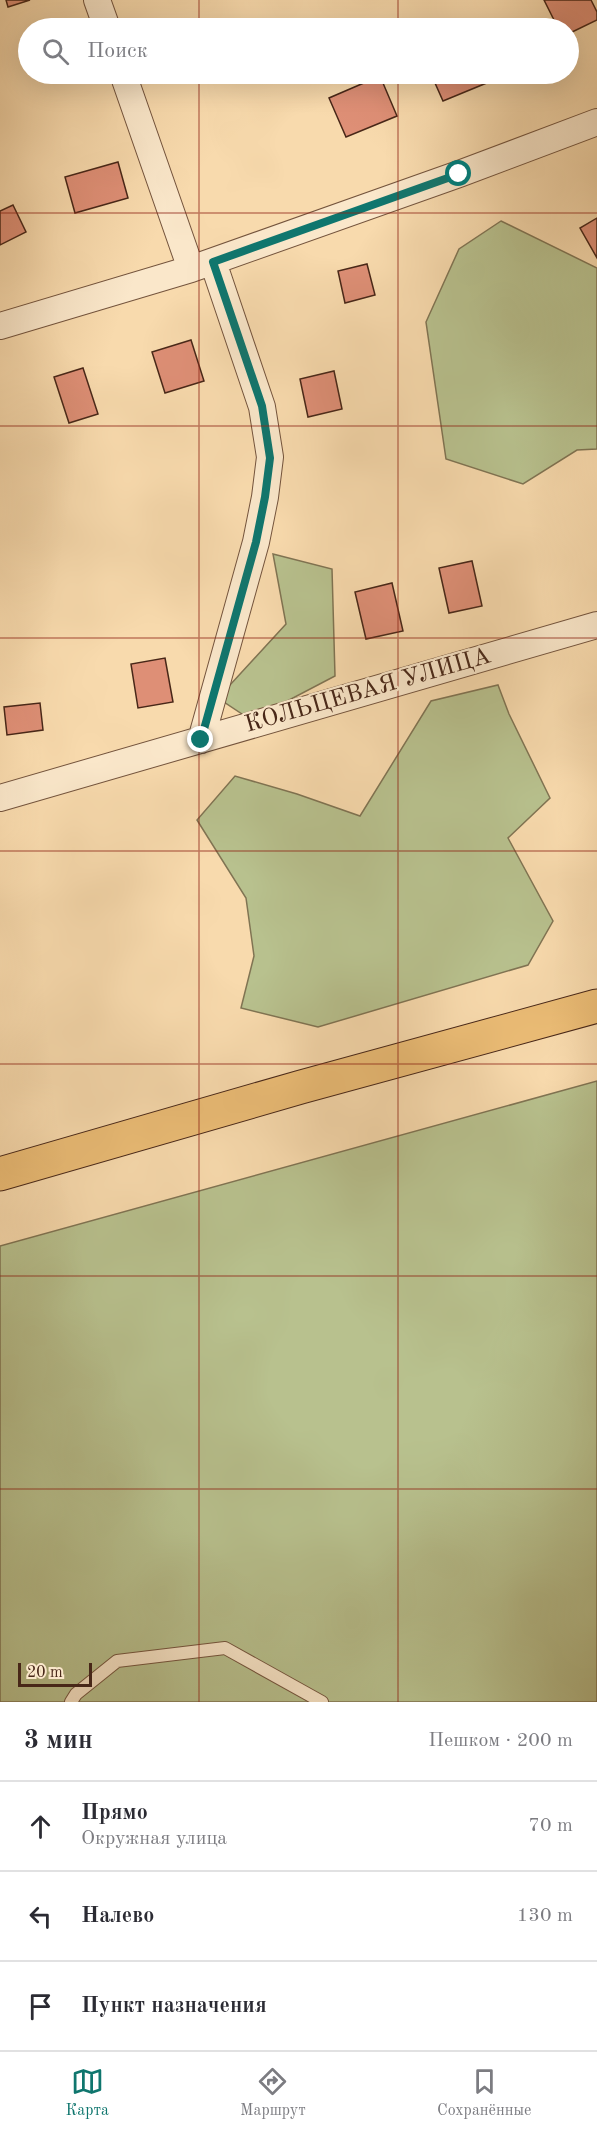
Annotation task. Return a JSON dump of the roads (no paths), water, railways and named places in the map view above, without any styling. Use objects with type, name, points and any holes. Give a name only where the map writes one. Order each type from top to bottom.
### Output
[{"type":"highway","points":[[0,1173],[597,1006]]},
{"type":"street","points":[[98,0],[104,18]]},
{"type":"street","points":[[127,84],[262,406],[270,458],[256,542],[201,740]]},
{"type":"street","points":[[0,326],[202,266],[597,122]]},
{"type":"street","name":"КОЛЬЦЕВАЯ УЛИЦА","points":[[0,798],[597,625]]},
{"type":"lane","points":[[71,1702],[76,1694],[117,1661],[225,1648],[322,1702]]}]
